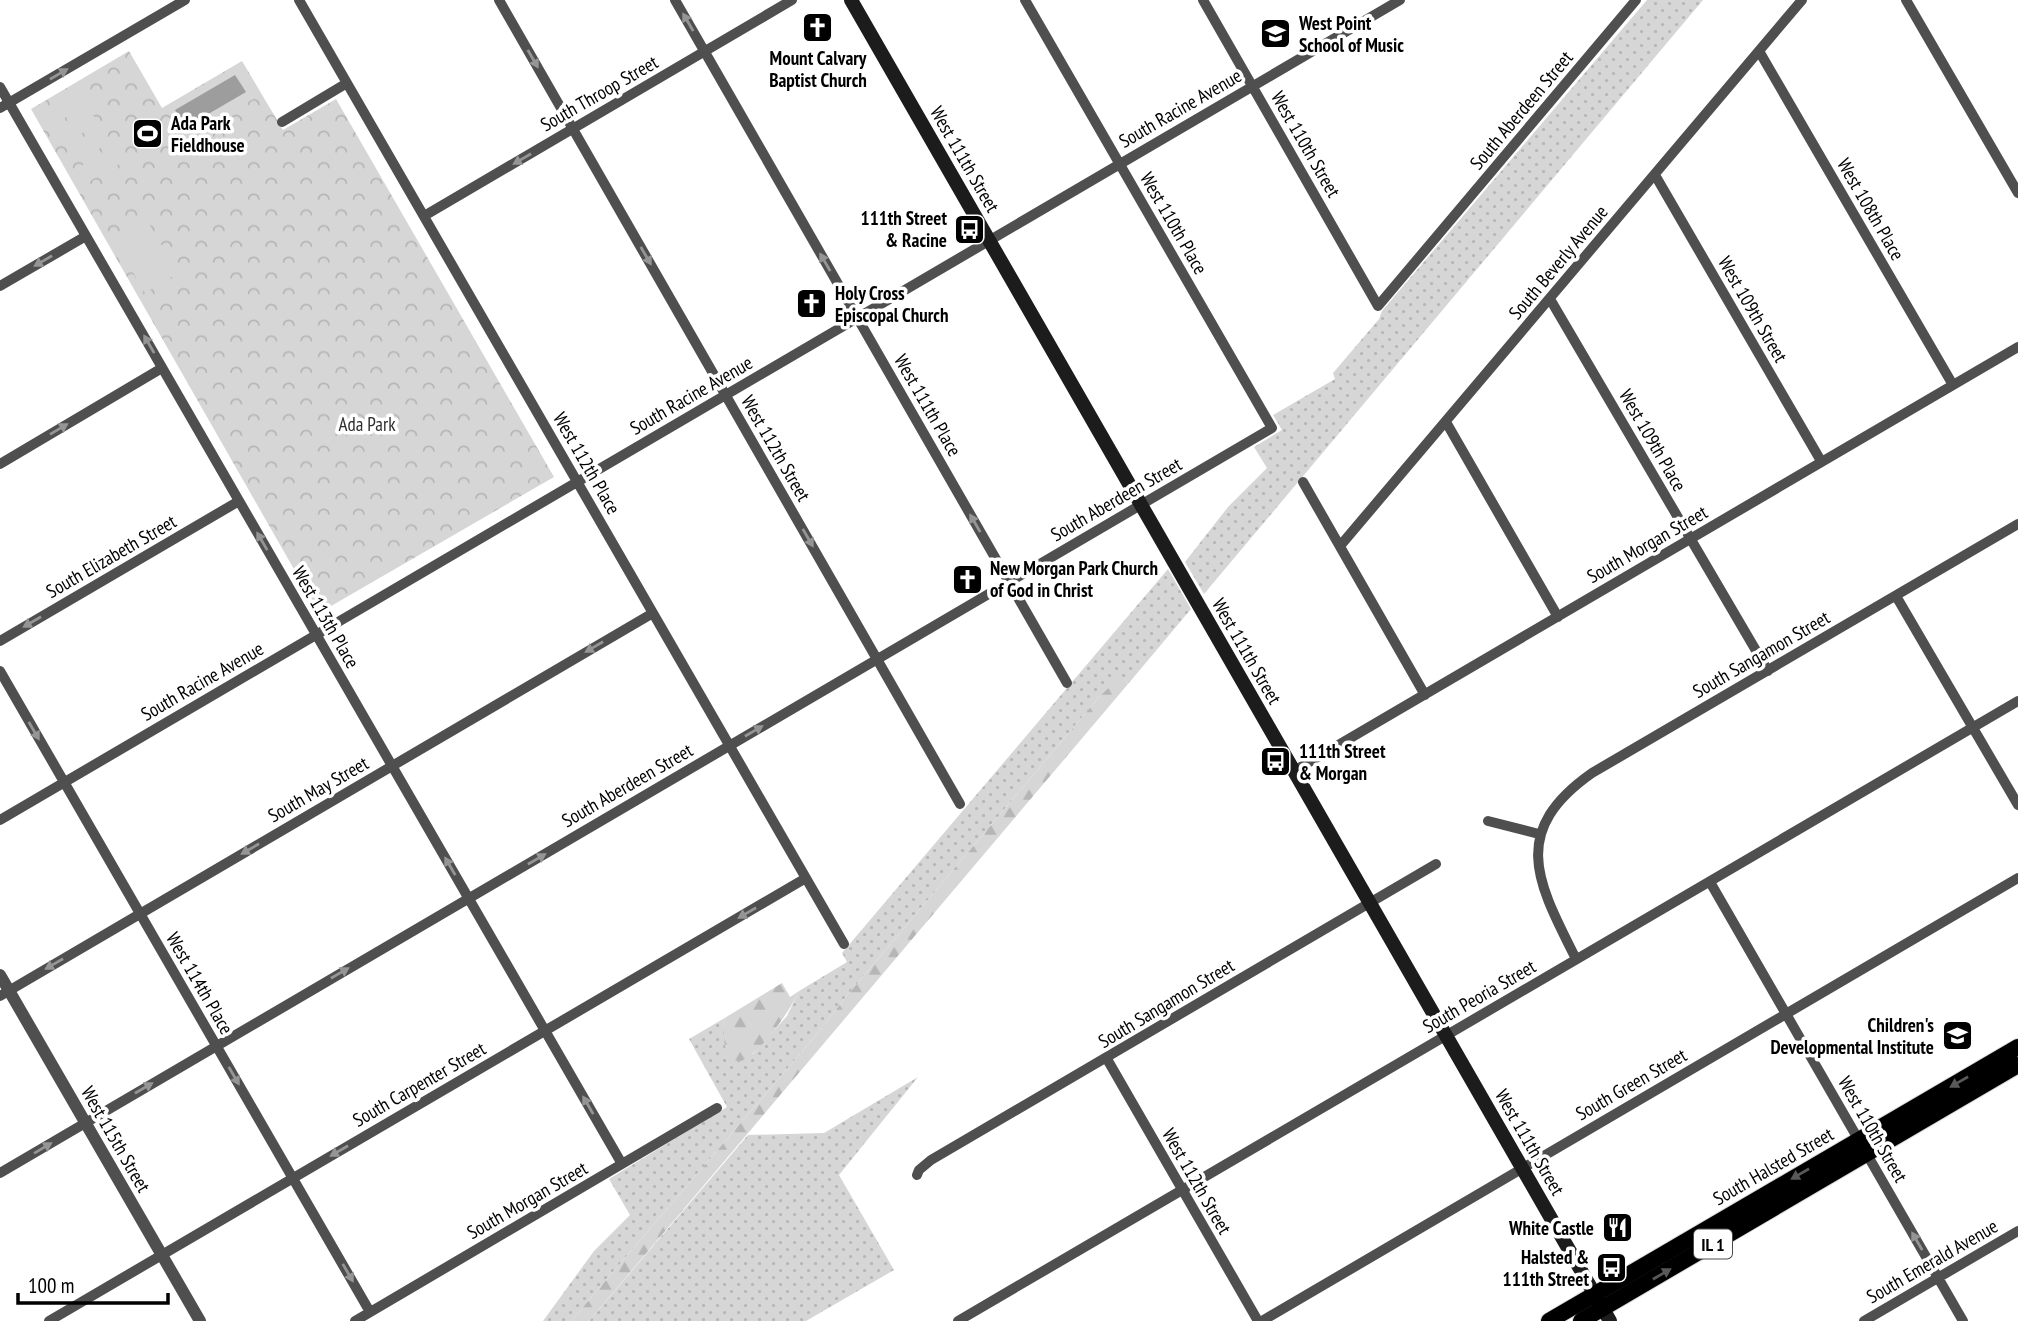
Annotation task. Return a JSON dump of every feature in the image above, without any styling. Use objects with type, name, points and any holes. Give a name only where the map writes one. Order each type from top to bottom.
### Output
[{"type":"main road","name":"West 111th Street","points":[[851,0],[1603,1308]]},
{"type":"main road","name":"South Halsted Street","points":[[1581,1321],[1863,1147],[2018,1047]]},
{"type":"main road","name":"South Halsted Street","points":[[1863,1147],[2018,1065]]},
{"type":"main road","name":"South Halsted Street","points":[[1549,1321],[1603,1308]]},
{"type":"street","points":[[5,106],[185,0]]},
{"type":"street","name":"West 112th Place","points":[[299,0],[844,944]]},
{"type":"street","name":"West 112th Street","points":[[499,0],[960,804]]},
{"type":"street","name":"West 111th Place","points":[[675,0],[1067,683]]},
{"type":"street","name":"South Throop Street","points":[[424,216],[792,0]]},
{"type":"street","name":"West 110th Place","points":[[1025,0],[1272,428]]},
{"type":"street","name":"West 110th Street","points":[[1203,0],[1378,306]]},
{"type":"street","name":"South Racine Avenue","points":[[0,820],[1120,164],[1252,86],[1382,4],[1400,0]]},
{"type":"street","name":"South Aberdeen Street","points":[[1378,306],[1636,0]]},
{"type":"street","name":"South Beverly Avenue","points":[[1340,546],[1802,0]]},
{"type":"street","points":[[1906,0],[2018,194]]},
{"type":"street","name":"West 108th Place","points":[[1759,51],[1953,386]]},
{"type":"street","points":[[282,122],[347,83]]},
{"type":"street","name":"West 113th Place","points":[[0,87],[5,106],[86,236],[622,1164]]},
{"type":"street","name":"West 109th Street","points":[[1655,175],[1821,461]]},
{"type":"street","points":[[0,286],[86,236]]},
{"type":"street","name":"West 109th Place","points":[[1550,299],[1768,671]]},
{"type":"street","name":"South Morgan Street","points":[[1294,771],[2018,347]]},
{"type":"street","points":[[0,464],[162,368]]},
{"type":"street","points":[[1446,422],[1558,617]]},
{"type":"street","name":"South Aberdeen Street","points":[[0,1173],[1272,428]]},
{"type":"street","points":[[1303,482],[1425,695]]},
{"type":"street","name":"South Elizabeth Street","points":[[0,641],[239,501]]},
{"type":"street","name":"South Sangamon Street","points":[[1539,834],[1558,803],[1578,782],[2018,524]]},
{"type":"street","points":[[1896,596],[2018,805]]},
{"type":"street","name":"South May Street","points":[[4,993],[653,613]]},
{"type":"street","name":"West 114th Place","points":[[0,671],[370,1312]]},
{"type":"street","name":"South Peoria Street","points":[[958,1321],[2018,701]]},
{"type":"street","points":[[1488,821],[1539,834],[1538,867],[1542,888],[1576,959]]},
{"type":"street","name":"South Sangamon Street","points":[[917,1175],[931,1160],[1436,864]]},
{"type":"street","name":"South Carpenter Street","points":[[49,1321],[806,878]]},
{"type":"street","name":"South Green Street","points":[[1260,1321],[2018,878]]},
{"type":"street","name":"West 110th Street","points":[[1710,882],[1963,1321]]},
{"type":"street","name":"West 115th Street","points":[[0,975],[4,993],[85,1123],[200,1321]]},
{"type":"street","name":"West 112th Street","points":[[1107,1059],[1260,1321]]},
{"type":"street","name":"South Morgan Street","points":[[355,1321],[717,1108]]},
{"type":"street","name":"South Emerald Avenue","points":[[1864,1321],[2018,1231]]},
{"type":"green space","points":[[1647,0],[1703,0],[1204,594],[1185,562],[1228,507],[1267,468],[1254,447],[1282,430],[1273,415],[1335,379],[1333,373],[1379,319],[1382,311]]},
{"type":"green space","name":"Ada Park","points":[[129,51],[162,108],[242,61],[283,130],[336,99],[554,477],[319,613],[31,109]]},
{"type":"green space","points":[[241,63],[260,95],[184,139],[166,107]],"holes":[[[235,75],[245,92],[185,127],[176,110]]]},
{"type":"green space","points":[[79,90],[87,105],[56,123],[48,108]]},
{"type":"green space","points":[[90,109],[98,124],[67,142],[59,127]]},
{"type":"green space","points":[[101,128],[109,143],[78,161],[70,146]]},
{"type":"green space","points":[[112,148],[121,163],[90,181],[81,166]]},
{"type":"green space","points":[[145,217],[178,273],[145,293],[112,236]]},
{"type":"green space","points":[[1168,569],[1191,609],[1128,684],[1124,678],[1099,697],[817,1034],[571,1321],[543,1321],[594,1251],[630,1215],[609,1179],[727,1107],[689,1039],[723,1019],[728,1055],[753,1054],[787,1016],[799,991],[847,962],[842,953]]},
{"type":"green space","points":[[1124,678],[1128,684],[589,1321],[571,1321],[817,1034],[1099,697],[1118,679]]},
{"type":"green space","points":[[782,983],[790,997],[799,991],[789,1009],[757,1050],[741,1061],[734,1060],[725,1045],[723,1019]]},
{"type":"green space","points":[[918,1077],[839,1175],[894,1270],[806,1321],[589,1321],[748,1135],[824,1133]]},
{"type":"shaded area","points":[[235,75],[246,92],[186,127],[175,110]]},
{"type":"place","name":"Mount Calvary Baptist Church","points":[[818,27]]},
{"type":"place","name":"West Point School of Music","points":[[1276,34]]},
{"type":"place","name":"Ada Park Fieldhouse","points":[[148,134]]},
{"type":"place","name":"111th Street & Racine","points":[[970,229]]},
{"type":"place","name":"Holy Cross Episcopal Church","points":[[812,304]]},
{"type":"place","name":"New Morgan Park Church of God in Christ","points":[[967,579]]},
{"type":"place","name":"111th Street & Morgan","points":[[1276,762]]},
{"type":"place","name":"Children's Developmental Institute","points":[[1957,1036]]},
{"type":"place","name":"White Castle","points":[[1617,1228]]},
{"type":"place","name":"Halsted & 111th Street","points":[[1612,1268]]}]
